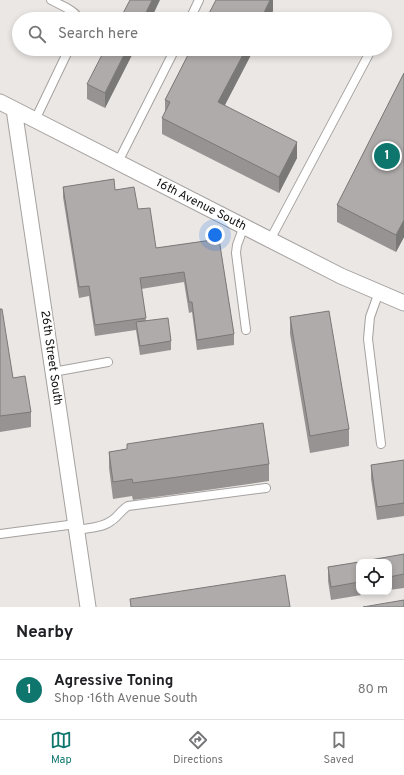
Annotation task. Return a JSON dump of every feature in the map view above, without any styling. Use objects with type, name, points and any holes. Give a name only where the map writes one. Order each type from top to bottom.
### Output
[{"type":"street","name":"16th Avenue South","points":[[0,102],[341,276],[404,303]]},
{"type":"street","name":"26th Street South","points":[[14,110],[88,607]]},
{"type":"lane","points":[[51,0],[74,12]]},
{"type":"lane","points":[[193,12],[199,0]]},
{"type":"lane","points":[[35,120],[66,56]]},
{"type":"lane","points":[[118,162],[171,56]]},
{"type":"lane","points":[[270,240],[368,56]]},
{"type":"lane","points":[[244,226],[237,245],[236,253],[246,330]]},
{"type":"lane","points":[[379,292],[370,317],[368,339],[381,444]]},
{"type":"lane","points":[[53,372],[108,362]]},
{"type":"lane","points":[[0,534],[104,526],[117,517],[123,509],[128,506],[266,488]]},
{"type":"building","points":[[130,0],[152,0],[146,12],[124,12]]},
{"type":"building","points":[[216,0],[270,0],[264,12],[210,12]]},
{"type":"building","points":[[101,56],[124,56],[105,93],[87,84]]},
{"type":"building","points":[[187,56],[242,56],[218,102],[297,142],[279,177],[162,118],[170,102],[165,100]]},
{"type":"building","points":[[404,73],[404,220],[396,235],[337,205]]},
{"type":"building","points":[[114,179],[115,190],[134,187],[138,209],[150,208],[156,248],[219,239],[234,334],[197,340],[192,302],[189,302],[184,272],[140,278],[146,318],[95,325],[89,286],[79,287],[63,187]]},
{"type":"building","points":[[0,309],[2,309],[13,378],[25,376],[31,412],[0,416]]},
{"type":"building","points":[[329,311],[349,429],[310,436],[290,317]]},
{"type":"building","points":[[168,318],[171,341],[140,346],[136,322]]},
{"type":"building","points":[[263,423],[269,464],[133,483],[132,479],[113,482],[109,452],[127,449],[127,444]]},
{"type":"building","points":[[404,460],[404,503],[377,507],[371,465]]},
{"type":"building","points":[[404,554],[404,574],[392,576],[392,559],[376,559]]},
{"type":"building","points":[[356,562],[356,583],[331,587],[328,567]]},
{"type":"building","points":[[285,575],[290,607],[131,607],[130,599]]},
{"type":"building","points":[[404,600],[404,607],[363,607]]},
{"type":"place","name":"Agressive Toning","points":[[387,156]]}]
